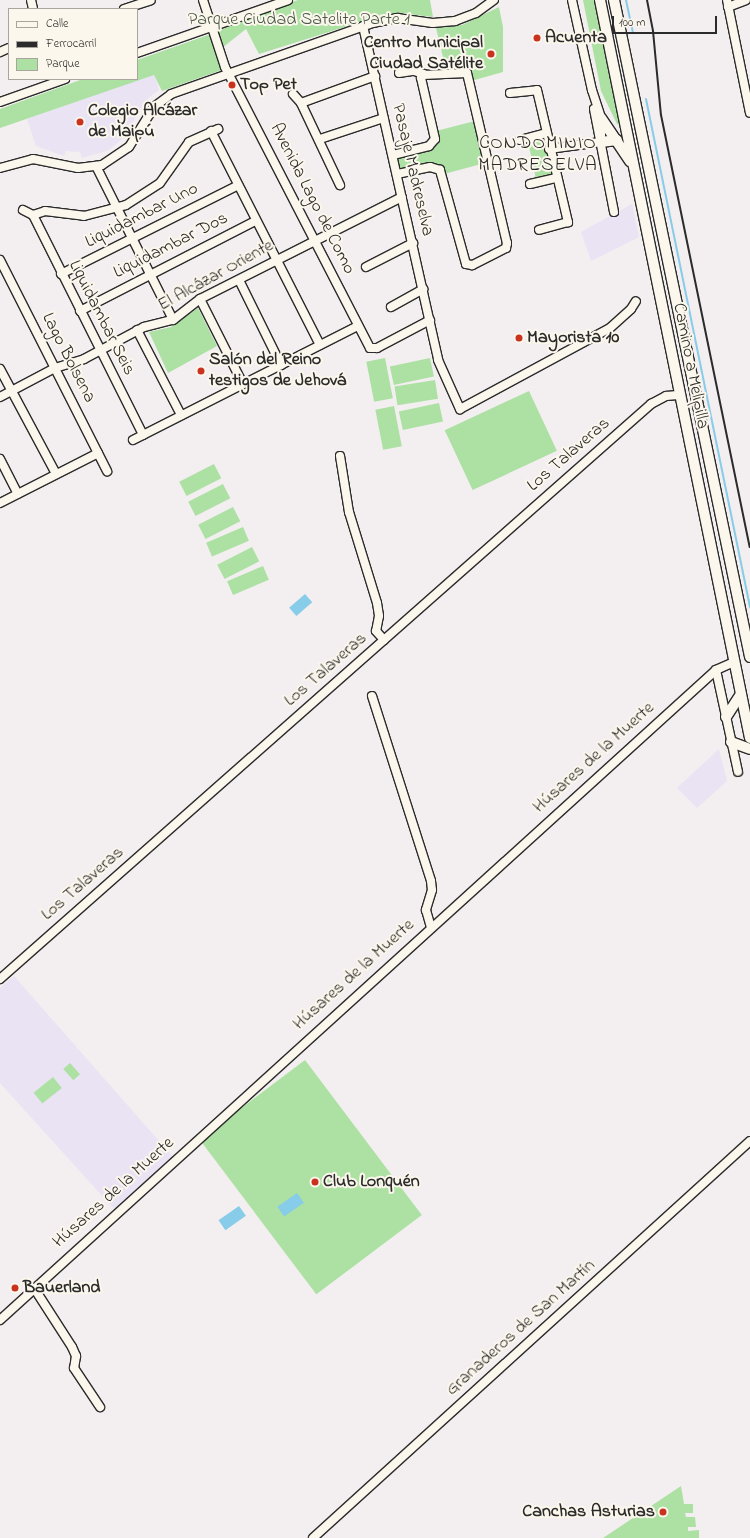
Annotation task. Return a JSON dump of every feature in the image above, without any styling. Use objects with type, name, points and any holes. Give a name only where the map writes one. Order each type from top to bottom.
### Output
[{"type":"main road","name":"Camino a Melipilla","points":[[600,0],[678,395],[750,738]]},
{"type":"main road","name":"Camino a Melipilla","points":[[614,0],[750,657]]},
{"type":"main road","points":[[601,118],[633,165]]},
{"type":"main road","points":[[601,142],[617,140]]},
{"type":"main road","points":[[675,375],[691,371]]},
{"type":"main road","points":[[678,395],[695,392]]},
{"type":"main road","points":[[726,717],[741,694]]},
{"type":"main road","points":[[731,742],[750,750]]},
{"type":"street","points":[[127,8],[151,0]]},
{"type":"street","name":"Avenida Lago de Como","points":[[203,0],[211,27],[229,73],[370,348],[375,349],[430,320]]},
{"type":"street","points":[[138,54],[288,0]]},
{"type":"street","points":[[0,168],[33,159],[78,168],[96,166],[113,159],[129,147],[150,111],[166,96],[363,26],[397,18],[433,23],[455,21],[476,13],[494,0]]},
{"type":"street","points":[[572,0],[592,90],[614,212]]},
{"type":"street","points":[[746,0],[728,4],[750,113]]},
{"type":"street","name":"Pasaje Madreselva","points":[[363,26],[413,243],[438,360],[460,409],[610,328],[631,309],[636,301]]},
{"type":"street","points":[[397,174],[430,167],[440,170],[466,264],[472,265],[504,249],[507,245],[467,73],[424,74],[414,71],[399,73]]},
{"type":"street","points":[[393,155],[430,146],[435,140],[421,78],[424,74]]},
{"type":"street","points":[[302,102],[375,76]]},
{"type":"street","points":[[0,102],[53,81]]},
{"type":"street","points":[[510,93],[537,90],[549,149],[568,222],[539,230]]},
{"type":"street","points":[[592,90],[601,118],[601,142]]},
{"type":"street","points":[[293,94],[302,102],[320,139],[320,147],[340,185]]},
{"type":"street","points":[[320,139],[384,118]]},
{"type":"street","points":[[22,210],[33,215],[45,211],[84,216],[116,210],[153,189],[170,172],[186,145],[214,130],[237,186],[320,345]]},
{"type":"street","points":[[520,140],[546,133]]},
{"type":"street","points":[[549,149],[601,142]]},
{"type":"street","points":[[96,166],[116,210],[173,320]]},
{"type":"street","points":[[530,184],[556,178]]},
{"type":"street","name":"Liquidambar Uno","points":[[61,274],[132,240],[237,186]]},
{"type":"street","name":"El Alcázar Oriente","points":[[0,397],[55,368],[78,361],[137,330],[173,320],[200,299],[402,197]]},
{"type":"street","name":"Liquidambar Seis","points":[[33,215],[61,274],[143,435]]},
{"type":"street","name":"Liquidambar Dos","points":[[80,311],[255,221]]},
{"type":"street","points":[[366,267],[413,243]]},
{"type":"street","name":"Lago Bolsena","points":[[0,260],[107,472]]},
{"type":"street","points":[[239,280],[281,365]]},
{"type":"street","points":[[391,307],[423,289]]},
{"type":"street","points":[[200,299],[243,384]]},
{"type":"street","points":[[133,440],[358,326]]},
{"type":"street","points":[[137,330],[181,415]]},
{"type":"street","points":[[0,369],[56,474]]},
{"type":"street","name":"Los Talaveras","points":[[0,979],[651,404],[666,396],[678,395]]},
{"type":"street","points":[[0,503],[98,453]]},
{"type":"street","points":[[340,456],[349,512],[377,603],[379,616],[376,631],[384,640]]},
{"type":"street","points":[[0,459],[18,494]]},
{"type":"street","name":"Húsares de la Muerte","points":[[0,1320],[716,670],[734,662]]},
{"type":"street","points":[[716,670],[738,772]]},
{"type":"street","points":[[372,696],[431,881],[432,890],[426,910],[432,927]]},
{"type":"street","name":"Granaderos de San Martín","points":[[313,1538],[750,1141]]},
{"type":"street","points":[[34,1288],[72,1346],[76,1356],[74,1368],[100,1407]]},
{"type":"shaded area","name":"Colegio Alcázar de Maipú","points":[[154,74],[159,90],[149,97],[122,139],[109,150],[82,158],[80,152],[66,151],[64,156],[36,146],[27,119]]},
{"type":"shaded area","points":[[632,204],[639,237],[591,261],[581,232]]},
{"type":"shaded area","points":[[719,749],[727,781],[697,808],[677,788]]},
{"type":"shaded area","points":[[14,976],[173,1157],[115,1210],[0,1083],[0,988]]},
{"type":"green space","name":"Parque Ciudad Satelite Parte 1","points":[[298,0],[430,0],[433,17],[400,13],[383,15],[259,54],[246,29],[222,48],[214,29]]},
{"type":"green space","points":[[583,0],[595,0],[621,126],[617,124],[601,91]]},
{"type":"green space","points":[[499,7],[503,27],[503,72],[471,81],[463,67],[446,70],[436,28],[462,25]]},
{"type":"green space","points":[[211,34],[225,67],[219,71],[162,91],[154,75],[0,128],[0,109],[80,80],[138,80],[138,60]]},
{"type":"green space","points":[[475,121],[485,163],[444,174],[440,168],[399,171],[397,158],[429,149],[436,131]]},
{"type":"green space","points":[[545,135],[554,177],[536,181],[527,139]]},
{"type":"green space","points":[[198,308],[217,346],[168,373],[149,332],[171,327]]},
{"type":"green space","points":[[385,358],[393,398],[374,402],[366,362]]},
{"type":"green space","points":[[430,358],[434,377],[394,385],[390,367]]},
{"type":"green space","points":[[435,380],[438,399],[397,405],[395,386]]},
{"type":"green space","points":[[529,391],[557,451],[473,490],[445,430]]},
{"type":"green space","points":[[439,403],[443,422],[403,430],[399,412]]},
{"type":"green space","points":[[394,406],[402,446],[383,450],[375,410]]},
{"type":"green space","points":[[214,464],[221,478],[187,496],[179,482]]},
{"type":"green space","points":[[223,484],[230,498],[196,516],[188,502]]},
{"type":"green space","points":[[233,507],[240,521],[206,539],[198,525]]},
{"type":"green space","points":[[243,527],[249,541],[212,556],[206,543]]},
{"type":"green space","points":[[252,547],[259,561],[225,579],[217,565]]},
{"type":"green space","points":[[263,566],[269,580],[233,595],[227,581]]},
{"type":"green space","name":"Club Lonquén","points":[[305,1060],[422,1215],[316,1294],[200,1139]]},
{"type":"green space","points":[[70,1063],[80,1074],[73,1080],[63,1069]]},
{"type":"green space","points":[[53,1077],[62,1088],[42,1104],[34,1093]]},
{"type":"green space","name":"Canchas Asturias","points":[[681,1486],[684,1504],[693,1504],[693,1513],[685,1513],[686,1517],[695,1517],[696,1527],[688,1527],[688,1531],[699,1530],[699,1538],[603,1538]]},
{"type":"water","points":[[305,594],[312,602],[296,616],[289,608]]},
{"type":"water","points":[[297,1193],[304,1203],[284,1217],[277,1207]]},
{"type":"water","points":[[239,1206],[246,1216],[225,1230],[219,1220]]},
{"type":"waterway","points":[[626,0],[633,33]]},
{"type":"waterway","points":[[646,99],[750,607]]},
{"type":"railway","points":[[647,0],[653,31],[661,115],[750,547]]},
{"type":"place","name":"Acuenta","points":[[537,38]]},
{"type":"place","name":"Centro Municipal Ciudad Satélite","points":[[491,54]]},
{"type":"place","name":"Top Pet","points":[[232,85]]},
{"type":"place","name":"Colegio Alcázar de Maipú","points":[[80,122]]},
{"type":"place","name":"Mayorista 10","points":[[519,338]]},
{"type":"place","name":"Salón del Reino testigos de Jehová","points":[[201,371]]},
{"type":"place","name":"Club Lonquén","points":[[315,1182]]},
{"type":"place","name":"Bauerland","points":[[15,1288]]},
{"type":"place","name":"Canchas Asturias","points":[[663,1512]]},
{"type":"district","name":"CONDOMINIO MADRESELVA","points":[[538,155]]}]
